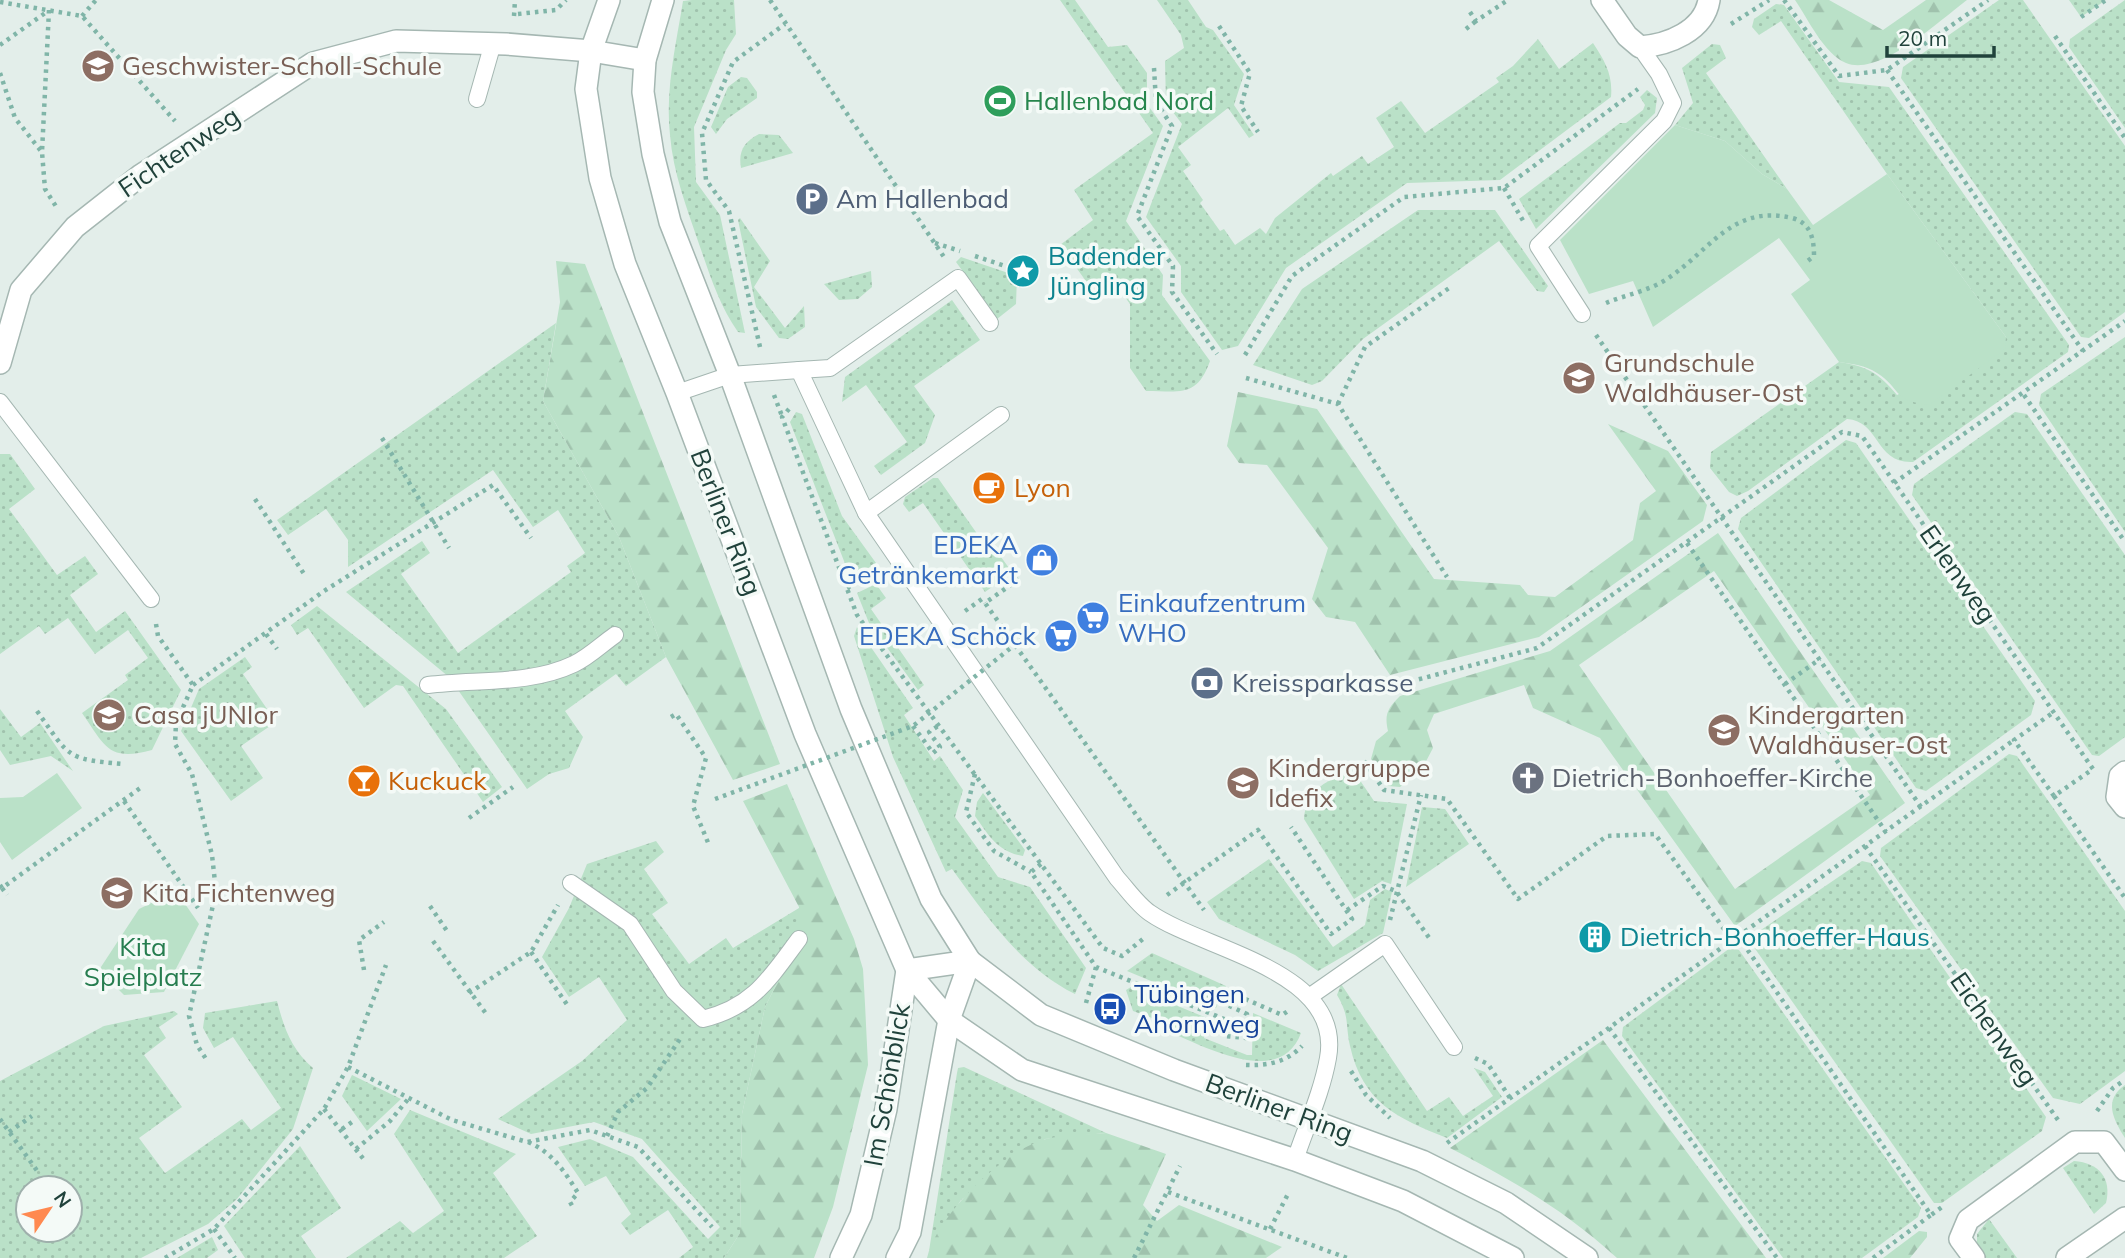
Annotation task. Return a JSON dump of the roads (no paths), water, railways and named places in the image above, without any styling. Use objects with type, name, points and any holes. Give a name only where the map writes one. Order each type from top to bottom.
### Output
[{"type":"street","name":"Berliner Ring","points":[[609,0],[591,51],[586,89],[600,178],[625,264],[677,393],[805,734],[907,970],[949,1020],[1022,1070],[1296,1160],[1403,1201],[1513,1258]]},
{"type":"street","name":"Berliner Ring","points":[[663,0],[645,60],[643,92],[653,154],[670,222],[730,376],[851,709],[931,899],[970,961],[1041,1015],[1174,1070],[1422,1161],[1506,1203],[1587,1258]]},
{"type":"street","points":[[1602,0],[1627,36],[1640,47],[1666,45],[1704,18],[1709,0]]},
{"type":"street","name":"Fichtenweg","points":[[0,363],[21,290],[75,227],[192,140],[313,63],[396,41],[493,43],[591,51],[645,60]]},
{"type":"street","points":[[2125,772],[2120,776],[2118,797],[2125,807]]},
{"type":"street","points":[[949,1020],[970,961]]},
{"type":"street","name":"Im Schönblick","points":[[841,1258],[861,1215],[886,1109],[907,970],[970,961]]},
{"type":"street","name":"Im Schönblick","points":[[897,1258],[910,1232],[949,1020]]},
{"type":"street","points":[[1974,1258],[1960,1239],[1968,1220],[2075,1142],[2104,1142],[2125,1170]]},
{"type":"street","points":[[2067,1258],[2125,1217]]},
{"type":"lane","points":[[477,99],[493,43]]},
{"type":"lane","points":[[1582,314],[1538,246],[1664,121],[1673,103],[1659,74],[1640,47]]},
{"type":"lane","points":[[677,393],[730,376],[830,368],[958,278],[990,323]]},
{"type":"lane","points":[[799,370],[866,513],[1117,878],[1150,913],[1284,977],[1309,997],[1326,1021],[1329,1056],[1296,1160]]},
{"type":"lane","points":[[0,402],[151,599]]},
{"type":"lane","points":[[866,513],[1002,415]]},
{"type":"lane","points":[[428,685],[478,679],[520,681],[575,664],[615,635]]},
{"type":"lane","points":[[571,883],[630,924],[674,991],[704,1019],[730,1012],[765,984],[799,939]]},
{"type":"lane","points":[[1309,997],[1385,944],[1454,1048]]},
{"type":"place","name":"Geschwister-Scholl-Schule","points":[[98,66]]},
{"type":"place","name":"Hallenbad Nord","points":[[1000,101]]},
{"type":"place","name":"Am Hallenbad","points":[[812,199]]},
{"type":"place","name":"Badender Jüngling","points":[[1023,271]]},
{"type":"place","name":"Grundschule Waldhäuser-Ost","points":[[1579,378]]},
{"type":"place","name":"Lyon","points":[[989,488]]},
{"type":"place","name":"EDEKA Getränkemarkt","points":[[1042,560]]},
{"type":"place","name":"Einkaufzentrum WHO","points":[[1093,618]]},
{"type":"place","name":"EDEKA Schöck","points":[[1061,636]]},
{"type":"place","name":"Kreissparkasse","points":[[1207,683]]},
{"type":"place","name":"Casa jUNIor","points":[[109,715]]},
{"type":"place","name":"Kindergarten Waldhäuser-Ost","points":[[1724,730]]},
{"type":"place","name":"Dietrich-Bonhoeffer-Kirche","points":[[1528,778]]},
{"type":"place","name":"Kuckuck","points":[[364,781]]},
{"type":"place","name":"Kindergruppe Idefix","points":[[1243,783]]},
{"type":"place","name":"Kita Fichtenweg","points":[[117,893]]},
{"type":"place","name":"Dietrich-Bonhoeffer-Haus","points":[[1595,937]]},
{"type":"place","name":"Tübingen Ahornweg","points":[[1110,1009]]},
{"type":"park label","name":"Kita Spielplatz","points":[[143,962]]}]
